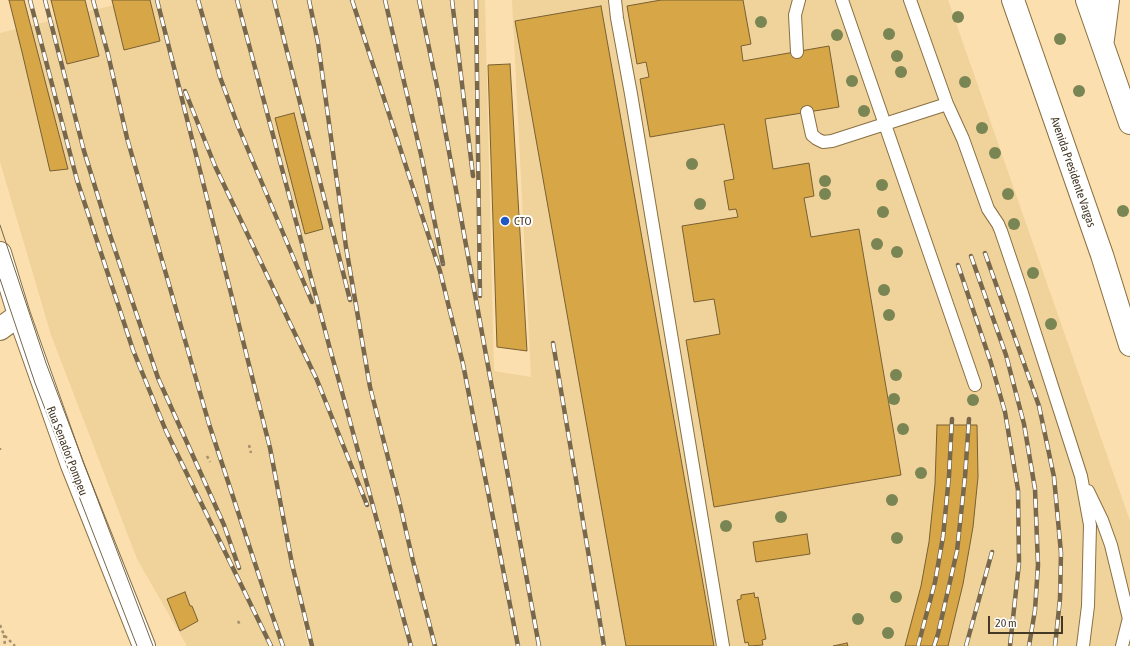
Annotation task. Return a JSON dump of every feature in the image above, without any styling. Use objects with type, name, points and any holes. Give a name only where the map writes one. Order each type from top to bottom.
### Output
[{"type":"main road","name":"Avenida Presidente Vargas","points":[[1013,0],[1102,255],[1130,345]]},
{"type":"main road","points":[[1087,0],[1130,123]]},
{"type":"main road","points":[[1103,44],[1108,0]]},
{"type":"main road","name":"Rua Senador Pompeu","points":[[0,253],[19,315],[72,465],[144,646]]},
{"type":"main road","points":[[0,329],[19,315]]},
{"type":"lane","points":[[615,0],[723,646]]},
{"type":"lane","points":[[797,52],[796,15],[799,0]]},
{"type":"lane","points":[[910,0],[947,104],[962,139],[988,209],[1001,231],[1081,476],[1090,525],[1088,606],[1083,646]]},
{"type":"lane","points":[[846,1],[885,124],[975,385]]},
{"type":"lane","points":[[807,112],[812,135],[823,142],[832,141],[947,104]]},
{"type":"lane","points":[[1081,476],[1102,520],[1111,545],[1129,620],[1122,646]]},
{"type":"path","points":[[249,445],[251,453]]},
{"type":"path","points":[[207,456],[210,462]]},
{"type":"path","points":[[238,621],[240,625]]},
{"type":"path","points":[[0,625],[4,634],[15,646]]},
{"type":"path","points":[[4,634],[5,646]]},
{"type":"shaded area","points":[[135,0],[485,0],[494,371],[531,377],[512,0],[948,0],[1130,521],[1130,646],[309,646],[261,424],[308,646],[187,646],[137,559],[51,335],[0,162],[0,33]]},
{"type":"building","points":[[9,0],[24,0],[68,169],[50,171]]},
{"type":"building","points":[[51,0],[85,0],[99,56],[67,64]]},
{"type":"building","points":[[112,0],[150,0],[160,41],[124,50]]},
{"type":"building","points":[[661,0],[743,0],[751,44],[741,46],[743,61],[829,46],[839,107],[765,119],[773,169],[809,163],[814,196],[804,198],[811,237],[859,229],[901,475],[714,507],[686,340],[720,334],[714,299],[694,302],[682,226],[738,217],[736,209],[729,210],[724,181],[734,179],[724,124],[650,137],[640,79],[649,77],[646,62],[637,64],[627,6]]},
{"type":"building","points":[[601,6],[714,646],[626,646],[515,21]]},
{"type":"building","points":[[510,64],[527,351],[497,347],[488,65]]},
{"type":"building","points":[[294,113],[323,229],[305,234],[275,118]]},
{"type":"building","points":[[937,425],[977,425],[978,477],[973,527],[963,584],[948,646],[905,646],[921,586],[929,542],[935,484]]},
{"type":"building","points":[[807,534],[810,554],[756,562],[753,542]]},
{"type":"building","points":[[185,592],[198,621],[180,631],[167,599]]},
{"type":"building","points":[[754,593],[755,598],[758,597],[766,639],[762,640],[763,645],[749,646],[748,642],[745,643],[737,600],[741,599],[741,595]]},
{"type":"building","points":[[847,643],[848,646],[833,646]]},
{"type":"tram line","points":[[0,225],[46,363],[153,646]]},
{"type":"tram line","points":[[0,279],[35,383],[137,646]]},
{"type":"railway","points":[[30,0],[77,180],[133,350],[166,431],[271,646]]},
{"type":"railway","points":[[45,0],[84,151],[109,232],[158,378],[224,525],[239,568]]},
{"type":"railway","points":[[93,0],[108,54],[127,138],[209,424],[283,646]]},
{"type":"railway","points":[[157,0],[270,448],[292,564],[312,646]]},
{"type":"railway","points":[[198,0],[220,77],[238,126],[312,302]]},
{"type":"railway","points":[[237,0],[411,646]]},
{"type":"railway","points":[[274,0],[350,300]]},
{"type":"railway","points":[[309,0],[318,43],[346,247],[370,387],[435,646]]},
{"type":"railway","points":[[352,0],[440,271],[463,364],[518,646]]},
{"type":"railway","points":[[385,0],[422,159],[443,264]]},
{"type":"railway","points":[[419,0],[438,91],[539,646]]},
{"type":"railway","points":[[452,0],[473,176]]},
{"type":"railway","points":[[476,0],[480,296]]},
{"type":"railway","points":[[185,91],[215,166],[317,380],[367,505]]},
{"type":"railway","points":[[985,253],[1039,406],[1054,477],[1061,553],[1060,599],[1055,646]]},
{"type":"railway","points":[[971,256],[1006,355],[1024,424],[1035,489],[1038,565],[1035,610],[1029,646]]},
{"type":"railway","points":[[958,265],[991,363],[1005,412],[1018,490],[1019,563],[1010,646]]},
{"type":"railway","points":[[553,343],[604,646]]},
{"type":"railway","points":[[918,646],[935,582],[943,537],[949,476],[952,419]]},
{"type":"railway","points":[[934,646],[957,551],[965,477],[969,419]]},
{"type":"railway","points":[[966,646],[992,552]]},
{"type":"place","name":"CTO","points":[[505,221]]}]
